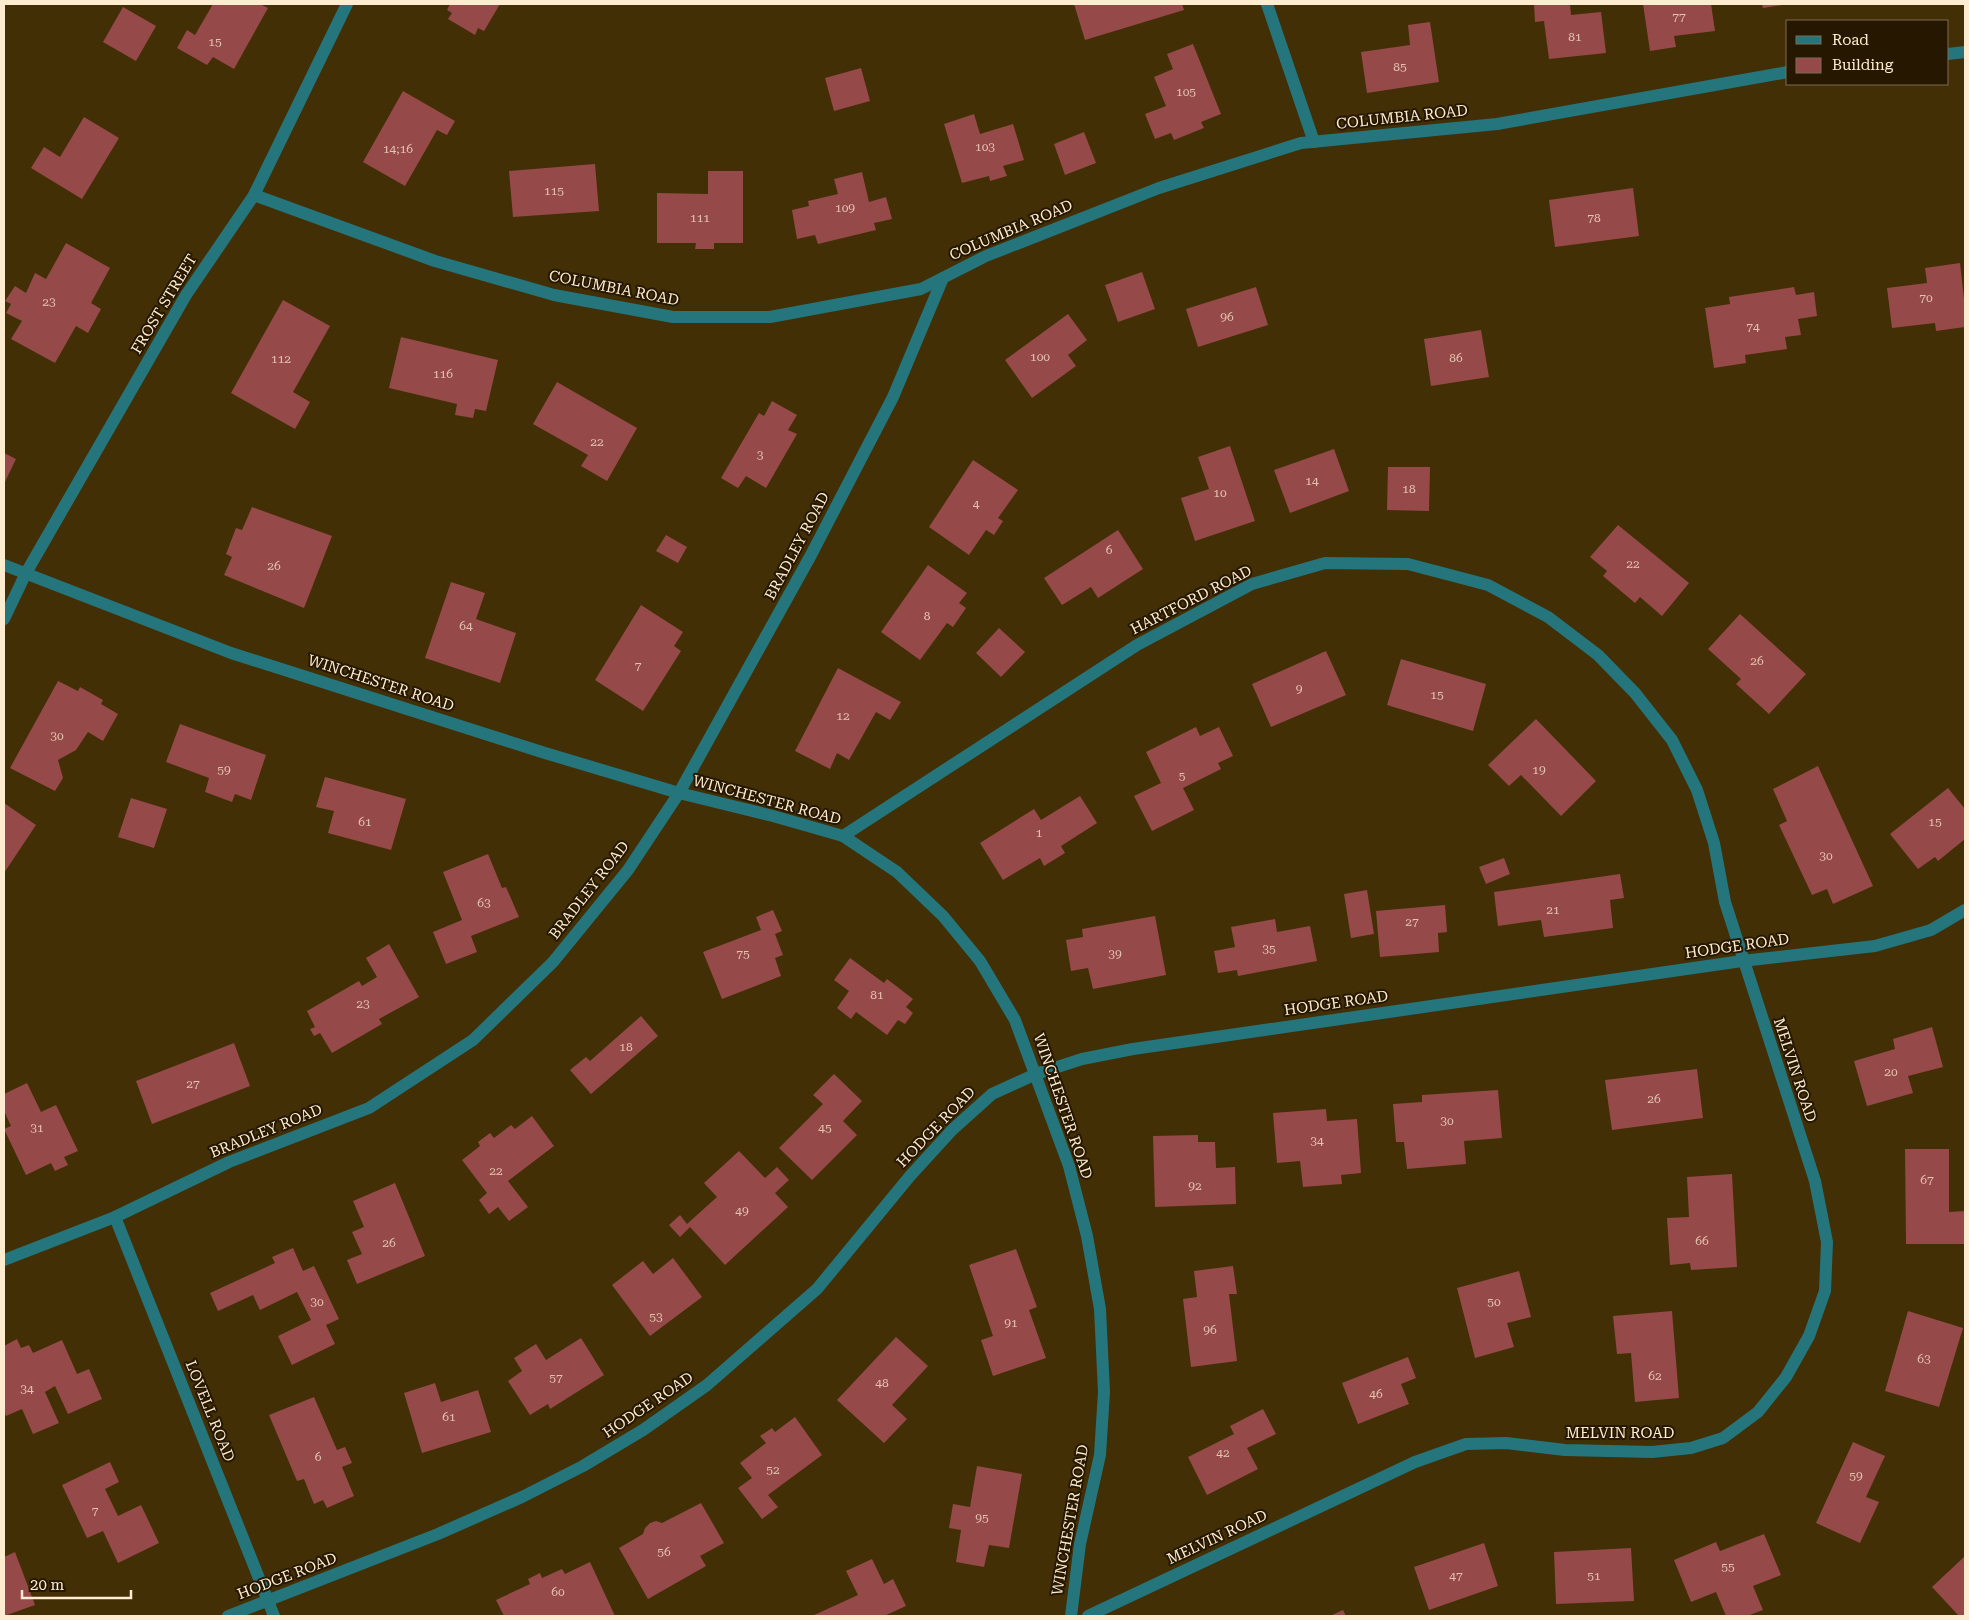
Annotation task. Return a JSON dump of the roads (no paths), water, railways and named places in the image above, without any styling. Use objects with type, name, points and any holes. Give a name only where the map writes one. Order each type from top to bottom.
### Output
[{"type":"street","name":"FROST STREET","points":[[4,619],[26,573],[186,295],[254,195],[347,4]]},
{"type":"street","points":[[1267,4],[1314,142]]},
{"type":"street","points":[[1949,54],[1965,52]]},
{"type":"street","name":"COLUMBIA ROAD","points":[[254,195],[435,261],[554,294],[672,317],[770,317],[921,288],[986,256],[1159,188],[1301,143],[1497,124],[1786,72]]},
{"type":"street","name":"BRADLEY ROAD","points":[[4,1260],[115,1217],[229,1162],[369,1108],[473,1040],[553,962],[628,870],[679,794],[811,556],[893,397],[943,278]]},
{"type":"street","name":"HARTFORD ROAD","points":[[843,836],[1137,645],[1252,584],[1325,563],[1408,564],[1488,585],[1548,617],[1598,655],[1635,693],[1672,740],[1697,790],[1714,843],[1725,902],[1742,961]]},
{"type":"street","name":"WINCHESTER ROAD","points":[[4,565],[231,652],[545,754],[679,794],[773,816],[843,836],[897,872],[943,916],[974,954],[1015,1020],[1069,1166],[1087,1236],[1100,1309],[1104,1375],[1100,1456],[1080,1544],[1071,1616]]},
{"type":"street","name":"HODGE ROAD","points":[[228,1616],[438,1534],[522,1497],[584,1466],[643,1430],[706,1385],[817,1289],[910,1176],[952,1130],[985,1100],[992,1094],[1036,1074],[1082,1059],[1133,1049],[1742,961],[1875,946],[1932,930],[1965,910]]},
{"type":"street","name":"MELVIN ROAD","points":[[1088,1616],[1415,1462],[1466,1444],[1506,1443],[1565,1450],[1652,1452],[1691,1448],[1723,1438],[1758,1412],[1786,1377],[1809,1336],[1825,1291],[1827,1242],[1814,1181],[1742,961]]},
{"type":"street","name":"LOVELL ROAD","points":[[115,1217],[274,1616]]}]
